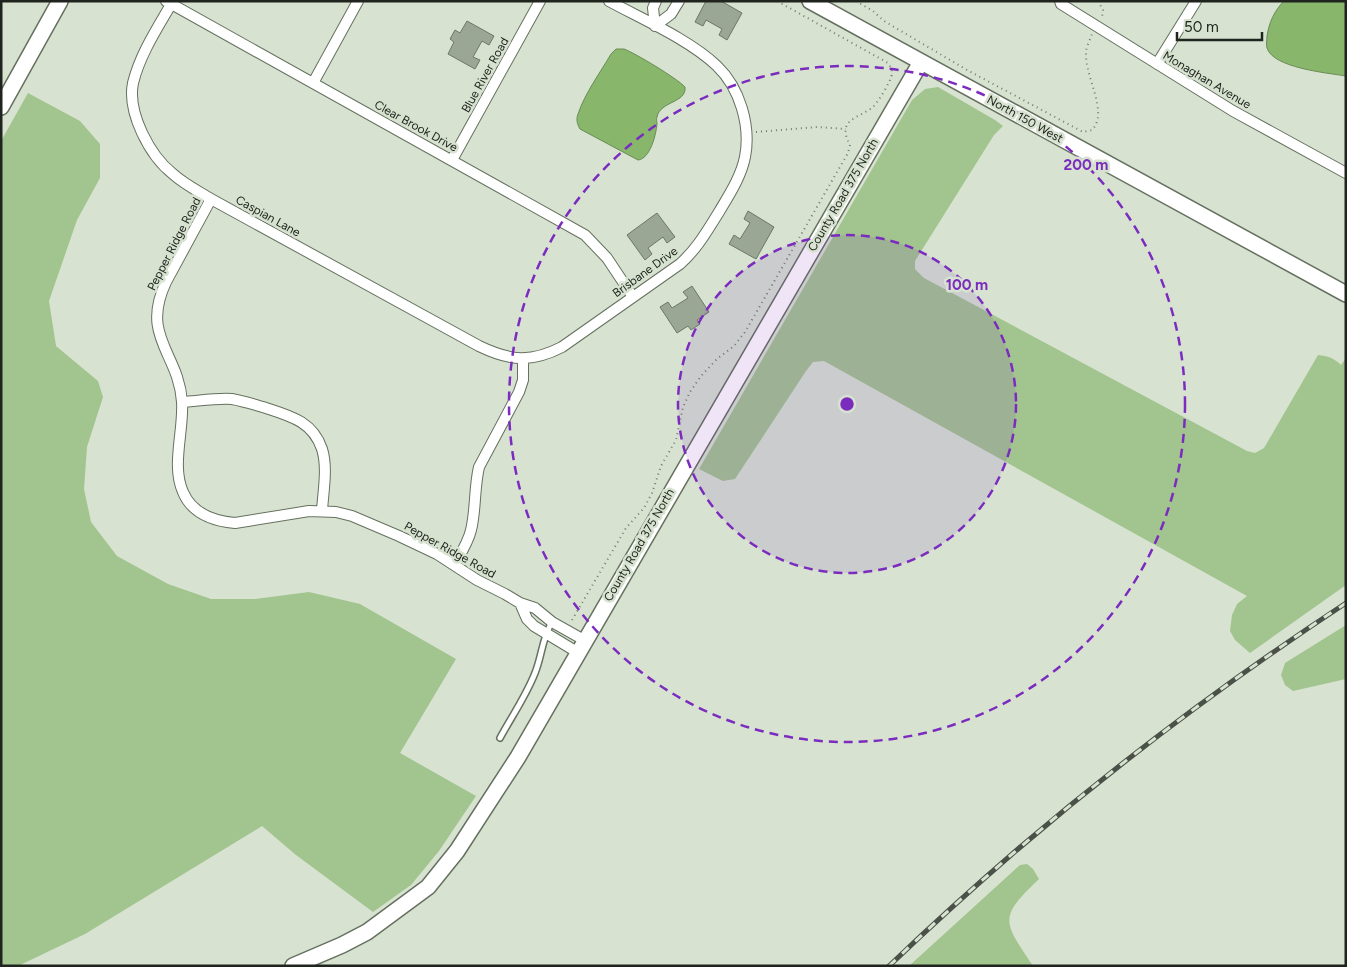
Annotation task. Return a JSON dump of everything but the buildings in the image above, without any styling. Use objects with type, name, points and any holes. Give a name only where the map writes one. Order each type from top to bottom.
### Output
[{"type":"street","points":[[1,107],[60,1]]},
{"type":"street","points":[[313,83],[358,1]]},
{"type":"street","name":"Blue River Road","points":[[452,160],[540,1]]},
{"type":"street","name":"Brisbane Drive","points":[[523,359],[544,355],[562,347],[680,264],[703,239],[731,192],[745,158],[746,132],[744,116],[738,98],[729,81],[717,67],[699,51],[609,1]]},
{"type":"street","points":[[656,1],[653,8],[655,26],[672,14],[679,1]]},
{"type":"street","name":"North 150 West","points":[[810,1],[1346,294]]},
{"type":"street","name":"Monaghan Avenue","points":[[1060,1],[1061,4],[1233,111],[1346,173]]},
{"type":"street","points":[[1156,64],[1196,1]]},
{"type":"street","name":"Clear Brook Drive","points":[[170,2],[585,235],[607,258],[634,297]]},
{"type":"street","name":"Caspian Lane","points":[[170,2],[142,58],[133,85],[132,103],[138,124],[157,157],[171,173],[211,199],[479,346],[501,356],[523,359]]},
{"type":"street","name":"County Road 375 North","points":[[293,966],[367,932],[428,887],[457,852],[518,757],[921,62]]},
{"type":"street","name":"Pepper Ridge Road","points":[[211,199],[160,293],[156,313],[158,330],[175,374],[182,402],[178,466],[179,480],[186,497],[199,513],[211,519],[236,523],[294,512],[322,511],[352,516],[421,546],[477,580],[520,603],[535,608],[552,622],[566,630],[581,646]]},
{"type":"street","points":[[454,565],[463,551],[472,528],[479,467],[519,392],[522,380],[523,359]]},
{"type":"street","points":[[182,402],[220,399],[242,401],[293,416],[304,422],[312,431],[323,450],[325,462],[322,511]]},
{"type":"street","name":"Pepper Ridge Road","points":[[520,603],[526,619],[545,633],[581,646]]},
{"type":"lane","points":[[500,738],[531,682],[536,670],[545,633],[552,622]]},
{"type":"path","points":[[566,630],[626,528],[644,508],[652,493],[661,466],[676,440],[683,407],[690,392],[701,376],[717,359],[734,346],[745,332],[848,153],[850,146],[845,135],[852,118],[874,106],[892,78],[892,71],[888,63],[776,1]]},
{"type":"path","points":[[856,1],[873,10],[884,21],[967,70],[1083,132],[1092,130],[1097,124],[1099,117],[1099,109],[1088,74],[1086,51],[1096,26],[1104,13],[1098,1]]},
{"type":"path","points":[[746,132],[817,127],[846,129]]},
{"type":"shaded area","points":[[1284,1],[1346,1],[1346,76],[1290,65],[1271,55],[1267,48],[1268,31],[1275,13]]},
{"type":"shaded area","points":[[616,49],[624,49],[637,56],[685,87],[682,96],[659,112],[652,146],[646,156],[638,160],[580,129],[577,122],[581,106],[589,91],[611,54]]},
{"type":"shaded area","points":[[938,87],[1003,126],[994,135],[915,261],[915,269],[924,278],[1247,451],[1255,453],[1264,448],[1318,355],[1331,358],[1341,365],[1346,358],[1346,585],[1250,653],[1235,640],[1230,631],[1232,615],[1237,604],[1247,596],[824,361],[813,362],[806,371],[735,479],[723,481],[699,469],[912,100],[925,89]]},
{"type":"shaded area","points":[[28,93],[80,121],[100,144],[100,178],[77,220],[49,301],[56,346],[98,381],[103,397],[87,447],[84,489],[91,522],[117,556],[168,584],[211,599],[255,599],[309,592],[360,604],[456,659],[400,753],[476,796],[439,851],[411,885],[373,912],[296,855],[262,826],[85,934],[18,966],[1,966],[1,141]]},
{"type":"shaded area","points":[[1346,625],[1346,679],[1293,691],[1285,685],[1281,675],[1285,663]]},
{"type":"shaded area","points":[[1027,864],[1033,869],[1039,879],[1017,903],[1011,912],[1009,920],[1016,939],[1033,966],[909,966],[1020,865]]},
{"type":"railway","points":[[889,966],[1002,863],[1137,752],[1220,690],[1346,603]]}]
